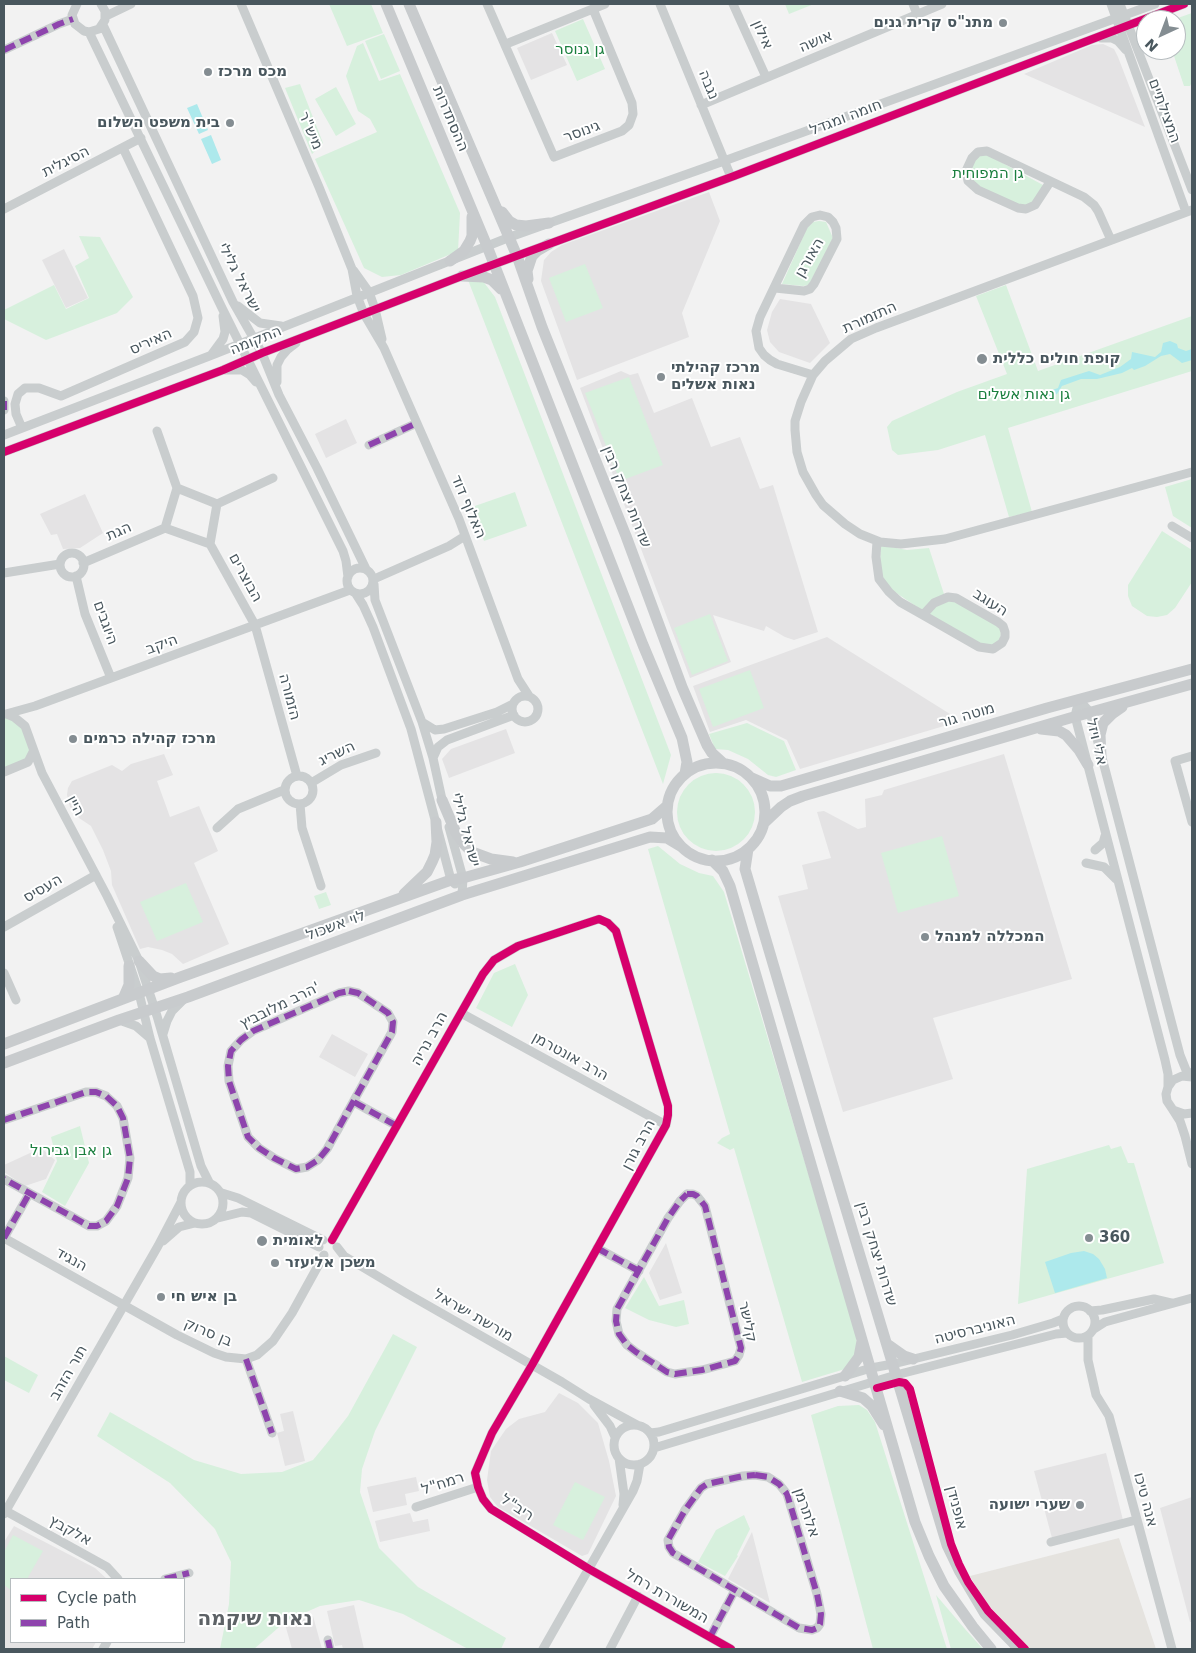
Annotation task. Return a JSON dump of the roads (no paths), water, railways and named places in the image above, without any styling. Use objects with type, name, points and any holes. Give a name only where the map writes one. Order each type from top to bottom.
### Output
[{"type":"main road","name":"ההסתדרות","points":[[386,4],[487,246]]},
{"type":"main road","name":"ההסתדרות","points":[[409,4],[510,237]]},
{"type":"main road","points":[[492,196],[509,221],[516,225],[526,226],[549,223]]},
{"type":"main road","points":[[450,261],[464,251],[471,238],[471,208]]},
{"type":"main road","name":"שדרות יצחק רבין","points":[[510,237],[542,327],[626,536],[682,687],[707,745],[723,764]]},
{"type":"main road","points":[[529,291],[527,270],[529,263],[537,251],[549,244]]},
{"type":"main road","points":[[487,246],[643,645],[682,738],[687,762],[685,774]]},
{"type":"main road","points":[[462,276],[484,277],[492,280],[506,295]]},
{"type":"main road","name":"מוטה גור","points":[[752,778],[770,786],[781,786],[1192,669]]},
{"type":"main road","name":"מוטה גור","points":[[764,823],[785,804],[803,796],[1075,716],[1192,684]]},
{"type":"main road","points":[[1101,756],[1100,735],[1103,723],[1112,714],[1134,700]]},
{"type":"main road","points":[[1032,729],[1051,729],[1064,734],[1080,750],[1088,765]]},
{"type":"main road","points":[[716,762],[723,764],[742,770],[752,778],[760,790],[765,804],[765,818],[762,832],[752,846],[739,856],[723,861],[707,860],[693,855],[682,846],[670,828],[667,806],[673,788],[689,771],[702,764],[716,762]]},
{"type":"main road","points":[[442,800],[456,833],[472,852],[491,859],[520,862]]},
{"type":"main road","name":"לוי אשכול","points":[[4,1044],[178,978],[399,898],[457,879],[520,862],[652,819],[667,806]]},
{"type":"main road","points":[[399,898],[421,878],[432,862],[437,842],[436,822]]},
{"type":"main road","name":"לוי אשכול","points":[[4,1063],[462,895],[650,837],[667,838],[682,846]]},
{"type":"main road","name":"שדרות יצחק רבין","points":[[748,849],[745,869],[947,1545],[985,1614],[1020,1649]]},
{"type":"main road","points":[[712,860],[723,871],[730,886],[915,1522],[928,1556],[949,1594],[991,1649]]},
{"type":"main road","points":[[123,999],[129,985],[134,963],[160,979],[178,978]]},
{"type":"main road","points":[[845,1376],[859,1357],[862,1337]]},
{"type":"main road","points":[[887,1344],[904,1356],[913,1359]]},
{"type":"main road","points":[[840,1391],[863,1398],[872,1406],[891,1436]]},
{"type":"street","points":[[89,32],[103,25],[106,16],[104,4]]},
{"type":"street","points":[[106,16],[132,4]]},
{"type":"street","name":"מיש\"ר","points":[[241,4],[352,269],[357,296],[364,314]]},
{"type":"street","name":"גינוסר","points":[[487,4],[554,157],[622,131],[629,125],[634,114],[632,102],[592,9]]},
{"type":"street","points":[[506,44],[605,4]]},
{"type":"street","name":"נגבה","points":[[660,4],[731,177]]},
{"type":"street","name":"אילון","points":[[734,4],[766,77]]},
{"type":"street","points":[[912,4],[917,14]]},
{"type":"street","name":"אושה","points":[[701,105],[942,4]]},
{"type":"street","points":[[1111,4],[1120,17]]},
{"type":"street","points":[[1120,4],[1120,17]]},
{"type":"street","name":"חומה ומגדל","points":[[510,237],[1155,4]]},
{"type":"street","name":"חומה ומגדל","points":[[517,256],[731,177],[1184,4]]},
{"type":"street","points":[[4,50],[59,24],[73,9]]},
{"type":"street","name":"ישראל גלילי","points":[[73,9],[79,28],[89,32],[342,551],[346,561],[350,586],[364,605],[411,729],[436,822],[462,895]]},
{"type":"street","name":"המצילתיים","points":[[1120,17],[1192,190]]},
{"type":"street","name":"ישראל גלילי","points":[[103,25],[234,302],[262,353],[279,395],[371,576],[375,600],[422,722],[433,758],[457,879]]},
{"type":"street","name":"המצילתיים","points":[[1124,26],[1129,53],[1189,211]]},
{"type":"street","points":[[1091,39],[1112,38],[1118,41],[1129,53]]},
{"type":"street","name":"הסיגלית","points":[[4,209],[141,138]]},
{"type":"street","name":"האיריס","points":[[22,428],[16,414],[15,404],[18,394],[25,388],[39,388],[61,396],[185,342],[194,332],[198,318],[193,296],[123,148]]},
{"type":"street","points":[[1050,182],[1035,205],[1026,209],[1018,208],[978,190],[968,181],[966,172],[972,158],[978,152],[986,151],[1084,197],[1094,205],[1111,240]]},
{"type":"street","name":"התזמורת","points":[[1189,211],[851,339],[825,361],[813,375],[804,392],[795,421],[795,438],[803,472],[816,495],[833,514],[860,534],[877,541],[901,544],[945,539],[1192,472]]},
{"type":"street","name":"האורגן","points":[[775,288],[804,290],[810,289],[814,284],[837,239],[836,228],[828,217],[820,215],[812,217],[804,225],[760,317],[756,331],[759,348],[764,356],[777,364],[813,375]]},
{"type":"street","name":"התקומה","points":[[4,435],[510,237]]},
{"type":"street","name":"התקומה","points":[[4,452],[223,370],[262,353],[517,256]]},
{"type":"street","name":"מיש\"ר","points":[[352,269],[369,292]]},
{"type":"street","name":"האלוף דוד","points":[[369,292],[384,348]]},
{"type":"street","points":[[234,302],[260,323],[280,327],[291,324]]},
{"type":"street","points":[[212,355],[223,339],[225,332],[222,308]]},
{"type":"street","name":"האלוף דוד","points":[[364,314],[384,348],[466,536],[518,679],[529,696]]},
{"type":"street","points":[[279,395],[277,366],[287,350],[304,337]]},
{"type":"street","points":[[223,370],[242,370],[250,375],[264,391]]},
{"type":"street","points":[[4,401],[4,410]]},
{"type":"street","points":[[369,445],[417,423]]},
{"type":"street","points":[[157,431],[177,488],[165,528],[210,544],[217,504]]},
{"type":"street","points":[[177,488],[217,504],[272,478]]},
{"type":"street","points":[[1172,526],[1192,538]]},
{"type":"street","name":"הגת","points":[[83,563],[165,528]]},
{"type":"street","points":[[371,576],[449,546],[466,536]]},
{"type":"street","name":"העוגב","points":[[877,541],[877,568],[880,578],[884,586],[900,602],[922,615],[979,647],[987,649],[999,647],[1005,636],[1003,626],[998,622],[956,598],[948,597],[934,604],[922,615]]},
{"type":"street","name":"הבוצרים","points":[[210,544],[255,625]]},
{"type":"street","points":[[73,554],[79,556],[83,563],[83,569],[76,576],[65,575],[60,564],[63,558],[73,554]]},
{"type":"street","points":[[4,573],[60,564]]},
{"type":"street","points":[[358,568],[371,576],[370,591],[367,593],[350,586],[353,570],[358,568]]},
{"type":"street","name":"היוגבים","points":[[76,576],[86,614],[111,678]]},
{"type":"street","name":"היקב","points":[[5,715],[328,598],[350,586]]},
{"type":"street","name":"הזמורה","points":[[255,625],[297,776]]},
{"type":"street","name":"האלוף דוד","points":[[515,701],[518,679]]},
{"type":"street","points":[[422,722],[435,730],[444,729],[497,712],[521,696],[529,696],[536,701],[539,710],[535,718],[523,722],[516,718],[512,708],[515,701]]},
{"type":"street","name":"אלי ויזל","points":[[1079,700],[1090,712],[1180,1055],[1186,1070],[1192,1077]]},
{"type":"street","name":"אלי ויזל","points":[[1079,700],[1075,716],[1165,1060],[1168,1074],[1167,1101],[1180,1121],[1192,1164]]},
{"type":"street","points":[[25,726],[26,719],[34,706]]},
{"type":"street","points":[[5,715],[14,716],[25,726]]},
{"type":"street","points":[[433,758],[438,747],[447,740],[514,715]]},
{"type":"street","name":"היין","points":[[25,726],[42,774],[107,896],[144,991]]},
{"type":"street","points":[[4,772],[28,762],[33,752]]},
{"type":"street","name":"השריג","points":[[311,783],[340,765],[376,753]]},
{"type":"street","points":[[1192,756],[1175,761],[1192,822]]},
{"type":"street","points":[[22,766],[35,769],[42,774]]},
{"type":"street","points":[[297,776],[308,778],[311,783],[313,787],[312,797],[309,801],[294,804],[289,801],[284,790],[288,781],[297,776]]},
{"type":"street","points":[[217,828],[238,809],[284,790]]},
{"type":"street","points":[[300,804],[302,828],[321,886]]},
{"type":"street","points":[[1095,850],[1103,843],[1105,836]]},
{"type":"street","points":[[1086,863],[1104,867],[1117,881]]},
{"type":"street","name":"העסיס","points":[[4,927],[96,875]]},
{"type":"street","name":"הרב נריה","points":[[329,1246],[483,974],[494,960],[518,946],[599,919],[608,922]]},
{"type":"street","name":"הרב גורן","points":[[532,1365],[666,1125],[668,1115],[668,1106],[616,931],[608,922]]},
{"type":"street","points":[[4,973],[16,1000]]},
{"type":"street","points":[[144,991],[149,1010],[150,1038],[190,1172],[190,1185]]},
{"type":"street","name":"הרב מלובביץ'","points":[[349,991],[358,993],[388,1012],[393,1022],[392,1032],[354,1102],[327,1149],[318,1160],[307,1167],[296,1169],[259,1148],[248,1137],[230,1081],[228,1066],[232,1051],[240,1040],[254,1031],[339,993],[349,991]]},
{"type":"street","points":[[162,1034],[172,1011],[188,997]]},
{"type":"street","points":[[149,1010],[162,1034],[201,1166],[208,1182]]},
{"type":"street","name":"הרב אונטרמן","points":[[461,1013],[666,1125]]},
{"type":"street","points":[[119,1020],[136,1026],[150,1038]]},
{"type":"street","points":[[1168,1087],[1173,1080],[1182,1076],[1192,1077]]},
{"type":"street","points":[[4,1120],[86,1092],[96,1092],[106,1096],[118,1106],[123,1118],[130,1158],[128,1178],[117,1206],[106,1222],[97,1226],[89,1226],[4,1179]]},
{"type":"street","points":[[354,1102],[397,1126]]},
{"type":"street","points":[[1173,1110],[1184,1114],[1192,1113]]},
{"type":"street","points":[[196,1182],[208,1182],[216,1186],[222,1193],[224,1206],[218,1218],[207,1224],[195,1223],[184,1215],[181,1209],[182,1194],[190,1185],[196,1182]]},
{"type":"street","name":"מורשת ישראל","points":[[222,1193],[238,1198],[329,1246],[435,1310],[637,1425]]},
{"type":"street","points":[[4,1238],[29,1194]]},
{"type":"street","name":"קלישר","points":[[687,1194],[697,1196],[705,1206],[741,1348],[740,1356],[734,1361],[702,1370],[675,1374],[667,1372],[627,1345],[619,1334],[616,1321],[617,1309],[638,1271],[680,1200],[687,1194]]},
{"type":"street","name":"תור הזהב","points":[[4,1512],[124,1306],[181,1202]]},
{"type":"street","name":"מורשת ישראל","points":[[218,1218],[242,1212],[251,1212],[329,1246]]},
{"type":"street","name":"תור הזהב","points":[[158,1246],[179,1227],[195,1223]]},
{"type":"street","name":"הנגיד","points":[[4,1238],[124,1306]]},
{"type":"street","name":"בן סרוק","points":[[124,1306],[214,1353],[226,1357],[246,1359],[257,1355],[273,1341],[292,1313],[324,1256],[320,1252],[329,1246]]},
{"type":"street","points":[[597,1248],[638,1271]]},
{"type":"street","points":[[1094,1328],[1095,1319],[1090,1311],[1083,1307],[1075,1307],[1067,1311],[1063,1319],[1062,1324],[1067,1333],[1076,1338],[1088,1336],[1094,1328],[1105,1322],[1192,1298]]},
{"type":"street","points":[[1090,1311],[1154,1299],[1173,1303]]},
{"type":"street","points":[[1147,1309],[1154,1299]]},
{"type":"street","name":"האוניברסיטה","points":[[895,1369],[913,1359],[1012,1335],[1063,1319]]},
{"type":"street","name":"האוניברסיטה","points":[[895,1369],[1067,1333]]},
{"type":"street","name":"אנה טיכו","points":[[1088,1336],[1088,1360],[1096,1395],[1109,1416],[1172,1649]]},
{"type":"street","name":"אנה טיכו","points":[[1076,1338],[1088,1360]]},
{"type":"street","points":[[246,1359],[272,1433]]},
{"type":"street","points":[[478,1487],[475,1473],[492,1433],[532,1365]]},
{"type":"street","points":[[650,1433],[659,1432],[871,1368],[895,1369]]},
{"type":"street","points":[[654,1448],[875,1381],[895,1369]]},
{"type":"street","name":"מורשת ישראל","points":[[589,1399],[602,1413],[615,1437]]},
{"type":"street","points":[[618,1458],[628,1464],[640,1464],[650,1458],[654,1442],[646,1428],[637,1425],[627,1426],[622,1428],[615,1437],[614,1448],[618,1458],[624,1494],[623,1509]]},
{"type":"street","points":[[543,1649],[623,1509],[635,1486],[640,1464]]},
{"type":"street","name":"אלתרמן","points":[[743,1476],[768,1477],[779,1484],[787,1494],[817,1594],[821,1614],[820,1624],[812,1630],[799,1628],[735,1590],[673,1553],[669,1547],[668,1540],[690,1502],[701,1488],[707,1484],[743,1476]]},
{"type":"street","name":"רמח\"ל","points":[[416,1507],[478,1487]]},
{"type":"street","name":"ריב\"ל","points":[[478,1487],[483,1499],[491,1509],[589,1569]]},
{"type":"street","name":"אלקבץ","points":[[4,1512],[107,1567],[117,1578]]},
{"type":"street","points":[[1051,1542],[1136,1520]]},
{"type":"street","name":"המשוררת רחל","points":[[589,1569],[731,1649]]},
{"type":"street","points":[[169,1578],[189,1573]]},
{"type":"street","points":[[710,1637],[735,1590]]},
{"type":"street","points":[[610,1649],[638,1596]]},
{"type":"water","points":[[197,104],[208,130],[199,134],[187,108]]},
{"type":"water","points":[[211,135],[221,160],[212,164],[201,139]]},
{"type":"water","points":[[1170,341],[1177,344],[1178,348],[1186,351],[1192,349],[1192,360],[1182,363],[1170,354],[1161,356],[1145,366],[1134,370],[1132,368],[1122,373],[1097,379],[1081,379],[1062,386],[1057,394],[1045,399],[1029,397],[1031,393],[1040,390],[1047,392],[1058,388],[1061,380],[1089,371],[1100,375],[1120,367],[1131,359],[1132,352],[1155,357],[1161,352],[1163,343]]},
{"type":"water","points":[[1084,1251],[1093,1254],[1099,1259],[1105,1269],[1107,1278],[1055,1293],[1045,1262],[1071,1253]]},
{"type":"place","name":"מתנ\"ס קרית גנים","points":[[1003,23]]},
{"type":"place","name":"מכס מרכז","points":[[208,72]]},
{"type":"place","name":"בית משפט השלום","points":[[230,123]]},
{"type":"place","name":"קופת חולים כללית","points":[[982,359]]},
{"type":"place","name":"מרכז קהילתי נאות אשלים","points":[[661,377]]},
{"type":"place","name":"מרכז קהילה כרמים","points":[[73,739]]},
{"type":"place","name":"המכללה למנהל","points":[[925,937]]},
{"type":"place","name":"360","points":[[1089,1238]]},
{"type":"place","name":"לאומית","points":[[262,1241]]},
{"type":"place","name":"משכן אליעזר","points":[[275,1263]]},
{"type":"place","name":"בן איש חי","points":[[161,1297]]},
{"type":"place","name":"שערי ישועה","points":[[1080,1505]]},
{"type":"district","name":"נאות שיקמה","points":[[255,1620]]},
{"type":"park label","name":"גן גנוסר","points":[[580,50]]},
{"type":"park label","name":"גן המפוחית","points":[[988,174]]},
{"type":"park label","name":"גן נאות אשלים","points":[[1024,395]]},
{"type":"park label","name":"גן אבן גבירול","points":[[71,1151]]}]
